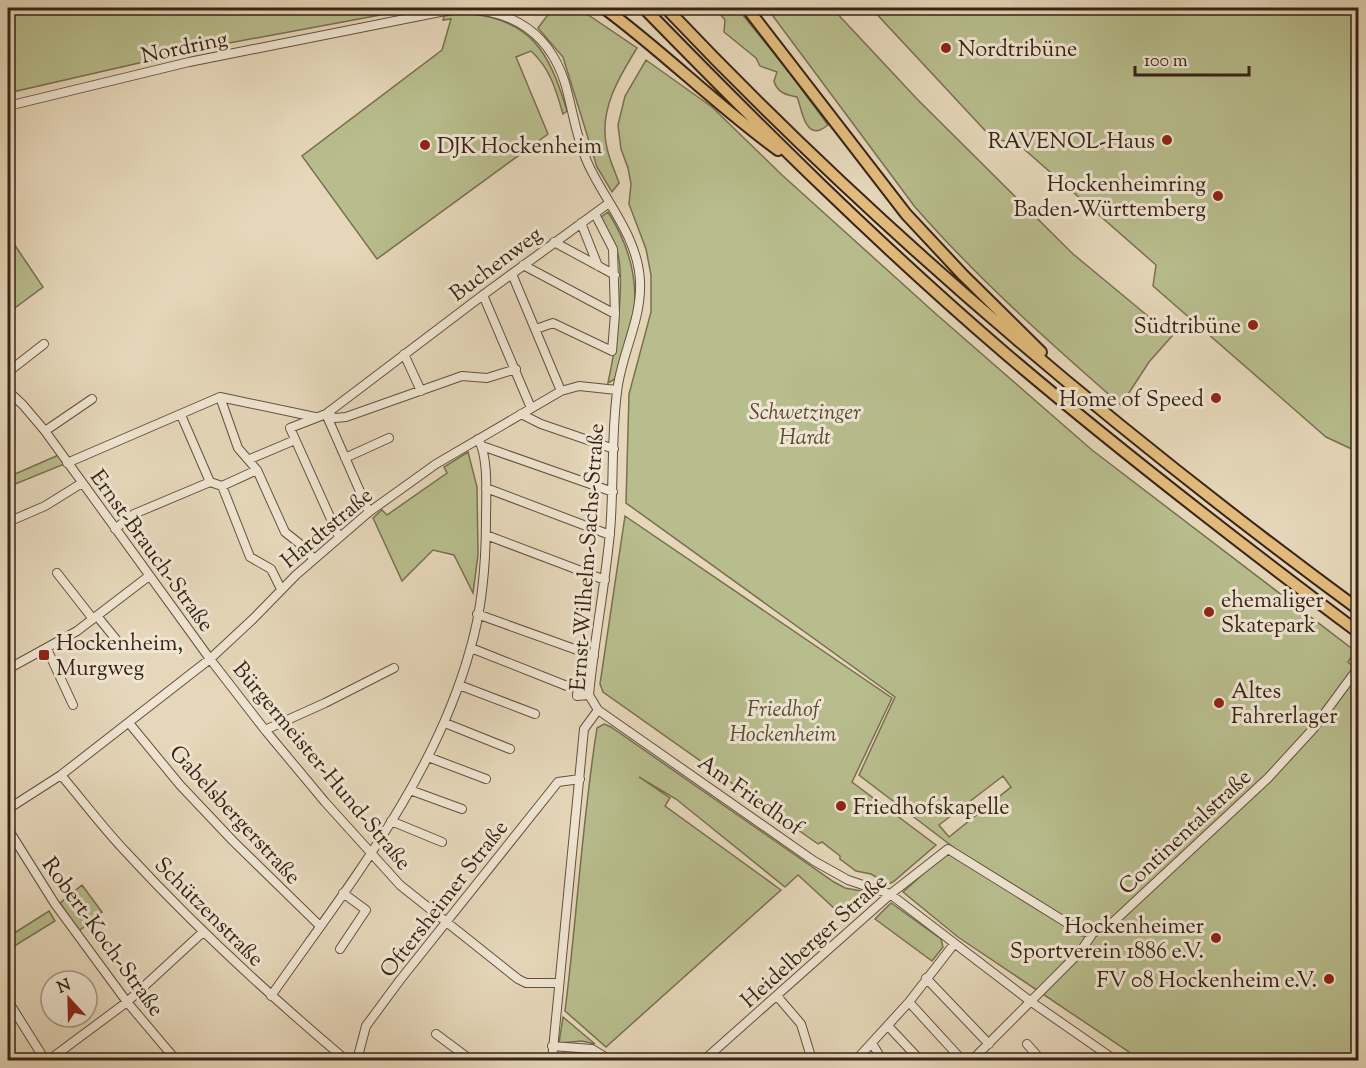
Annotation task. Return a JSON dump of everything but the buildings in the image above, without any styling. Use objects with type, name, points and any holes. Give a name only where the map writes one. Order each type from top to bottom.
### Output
[{"type":"highway","points":[[604,8],[748,128],[800,166]]},
{"type":"highway","points":[[644,8],[800,166],[922,279],[1090,425],[1215,525],[1359,632]]},
{"type":"highway","points":[[747,8],[906,214],[963,275],[1037,348],[1054,369]]},
{"type":"highway","points":[[670,11],[744,87],[884,223],[958,289],[1227,510],[1359,609]]},
{"type":"street","name":"Nordring","points":[[8,106],[234,53],[444,12],[484,10],[504,15],[523,24],[551,53],[565,82],[585,157],[609,203]]},
{"type":"street","name":"Buchenweg","points":[[295,440],[290,428],[326,414],[609,203]]},
{"type":"street","name":"Ernst-Wilhelm-Sachs-Straße","points":[[552,1060],[584,729],[598,710],[589,695],[610,535],[617,390],[639,314],[640,280],[634,248],[609,203]]},
{"type":"street","points":[[536,329],[553,323],[612,351],[615,314],[613,249],[594,214]]},
{"type":"street","points":[[581,223],[598,266]]},
{"type":"street","points":[[554,242],[615,275]]},
{"type":"street","points":[[523,265],[615,314]]},
{"type":"street","points":[[512,274],[561,391],[579,386],[617,390]]},
{"type":"street","points":[[483,295],[531,408]]},
{"type":"street","points":[[8,372],[44,344]]},
{"type":"street","points":[[404,354],[421,392]]},
{"type":"street","name":"Buchenweg","points":[[326,414],[335,418],[346,417],[462,376],[487,378],[516,369]]},
{"type":"street","name":"Ernst-Brauch-Straße","points":[[8,391],[45,431],[210,659]]},
{"type":"street","name":"Hardtstraße","points":[[8,809],[61,775],[210,659],[281,589],[369,512],[436,464],[480,442],[521,414],[561,391]]},
{"type":"street","points":[[220,397],[238,448],[258,470],[285,532],[314,559]]},
{"type":"street","points":[[210,482],[181,415],[220,397],[316,418]]},
{"type":"street","points":[[45,431],[92,399]]},
{"type":"street","points":[[326,414],[369,512]]},
{"type":"street","points":[[521,414],[614,449]]},
{"type":"street","name":"Ernst-Brauch-Straße","points":[[68,462],[181,415]]},
{"type":"street","points":[[345,458],[389,438]]},
{"type":"street","points":[[250,459],[295,440],[339,537]]},
{"type":"street","points":[[271,996],[392,821],[428,757],[459,685],[471,648],[484,568],[486,488],[480,442],[613,492]]},
{"type":"street","points":[[115,528],[134,514],[210,482],[222,486],[258,470]]},
{"type":"street","points":[[8,522],[45,506],[82,483]]},
{"type":"street","points":[[222,486],[250,557],[271,569],[281,589]]},
{"type":"street","points":[[486,488],[610,535]]},
{"type":"street","points":[[486,535],[605,580]]},
{"type":"street","points":[[57,573],[119,643]]},
{"type":"street","points":[[8,669],[77,631],[149,576]]},
{"type":"street","points":[[477,614],[594,656]]},
{"type":"street","points":[[471,648],[567,686],[574,681],[578,687],[577,696],[589,695]]},
{"type":"street","points":[[47,649],[73,705]]},
{"type":"street","name":"Bürgermeister-Hund-Straße","points":[[210,659],[265,730],[370,854],[400,885],[523,981],[559,983]]},
{"type":"street","points":[[265,730],[394,668]]},
{"type":"street","name":"Continentalstraße","points":[[972,1060],[1080,952],[1093,933],[1111,924],[1268,778],[1313,729],[1359,668]]},
{"type":"street","points":[[459,685],[535,714]]},
{"type":"street","name":"Am Friedhof","points":[[598,710],[814,861],[848,880],[890,894],[1030,1001],[1115,1060]]},
{"type":"street","name":"Gabelsbergerstraße","points":[[129,723],[180,785],[320,926]]},
{"type":"street","points":[[444,723],[510,748]]},
{"type":"street","points":[[428,757],[486,780]]},
{"type":"street","name":"Schützenstraße","points":[[61,775],[125,851],[202,932],[271,996],[346,1060]]},
{"type":"street","name":"Oftersheimer Straße","points":[[357,1060],[366,1026],[400,980],[558,782],[580,778]]},
{"type":"street","points":[[410,790],[462,809]]},
{"type":"street","points":[[392,821],[442,842]]},
{"type":"street","name":"Robert-Koch-Straße","points":[[8,829],[55,904],[127,1002],[176,1060]]},
{"type":"street","name":"Heidelberger Straße","points":[[704,1060],[890,894],[948,849],[1080,931],[1093,933]]},
{"type":"street","points":[[340,949],[366,910],[343,893]]},
{"type":"street","points":[[8,1001],[47,1060],[127,1002],[202,932]]},
{"type":"street","points":[[856,1060],[909,1002],[954,944]]},
{"type":"street","points":[[926,978],[989,1044]]},
{"type":"street","points":[[777,996],[801,1024],[812,1060]]},
{"type":"street","points":[[909,1002],[962,1060]]},
{"type":"street","points":[[888,1026],[920,1060]]},
{"type":"street","points":[[436,1034],[471,1060]]},
{"type":"street","points":[[872,1043],[882,1060]]},
{"type":"street","points":[[1027,1044],[1041,1060]]},
{"type":"street","points":[[552,1046],[592,1049],[610,1060]]},
{"type":"green space","points":[[8,8],[418,8],[213,46],[8,93]]},
{"type":"green space","points":[[553,8],[578,8],[637,48],[617,83],[605,121],[607,148],[619,183],[612,192],[597,167],[563,57],[538,28]]},
{"type":"green space","points":[[715,8],[737,8],[786,68],[828,125],[815,131],[810,128],[804,119],[797,97],[780,91],[774,81],[777,72],[760,66],[756,58],[724,32],[725,20]]},
{"type":"green space","points":[[767,8],[832,8],[918,100],[1073,254],[1172,336],[1149,362],[1121,405],[1041,334],[939,234],[915,207]]},
{"type":"green space","name":"Hockenheimring Baden-Württemberg","points":[[871,8],[1358,8],[1358,452],[1326,437],[1153,286],[1156,265],[1017,143],[993,139]]},
{"type":"green space","name":"DJK Hockenheim","points":[[463,13],[486,16],[505,22],[521,30],[534,41],[553,71],[567,111],[563,114],[552,80],[538,58],[531,51],[516,57],[548,134],[377,259],[302,156],[442,50],[451,19],[443,20],[444,16]]},
{"type":"green space","name":"Schwetzinger Hardt","points":[[646,60],[712,107],[782,175],[1092,450],[1355,651],[1348,662],[1358,670],[1358,1060],[1141,1060],[958,937],[903,892],[953,847],[859,775],[895,697],[626,503],[629,394],[651,312],[651,275],[646,249],[629,204],[631,184],[621,149],[618,125],[625,96]],"holes":[[[1003,776],[1011,787],[949,837],[939,825]]]},
{"type":"green space","points":[[608,212],[621,236],[630,260],[635,299],[633,321],[615,379],[608,383],[617,334],[620,277],[616,247],[600,218]]},
{"type":"green space","points":[[8,235],[43,287],[8,313]]},
{"type":"green space","points":[[468,452],[477,487],[478,555],[473,593],[454,555],[433,550],[402,581],[373,518],[382,510],[387,515],[447,473],[444,467]]},
{"type":"green space","points":[[61,454],[67,463],[8,487],[8,477]]},
{"type":"green space","name":"Friedhof Hockenheim","points":[[625,516],[892,698],[852,782],[936,845],[893,882],[888,884],[871,874],[856,871],[822,842],[818,844],[603,692],[600,684]]},
{"type":"green space","points":[[604,724],[834,882],[845,888],[867,892],[871,896],[870,901],[847,920],[798,875],[785,887],[676,799],[639,777],[670,798],[665,806],[781,890],[606,1047],[565,1011],[592,763],[597,728]]},
{"type":"green space","points":[[82,885],[102,912],[79,931],[60,903]]},
{"type":"green space","points":[[891,903],[941,939],[943,947],[932,961],[875,919]]},
{"type":"green space","points":[[49,911],[55,921],[8,950],[8,937]]},
{"type":"green space","points":[[563,1017],[595,1044],[582,1041],[559,1043]]},
{"type":"place","name":"Nordtribüne","points":[[946,48]]},
{"type":"place","name":"RAVENOL-Haus","points":[[1167,140]]},
{"type":"place","name":"DJK Hockenheim","points":[[425,145]]},
{"type":"place","name":"Hockenheimring Baden-Württemberg","points":[[1218,196]]},
{"type":"place","name":"Südtribüne","points":[[1253,325]]},
{"type":"place","name":"Home of Speed","points":[[1216,398]]},
{"type":"place","name":"ehemaliger Skatepark","points":[[1209,612]]},
{"type":"place","name":"Hockenheim, Murgweg","points":[[44,655]]},
{"type":"place","name":"Altes Fahrerlager","points":[[1219,703]]},
{"type":"place","name":"Friedhofskapelle","points":[[841,806]]},
{"type":"place","name":"Hockenheimer Sportverein 1886 e.V.","points":[[1216,938]]},
{"type":"place","name":"FV 08 Hockenheim e.V.","points":[[1329,979]]}]
